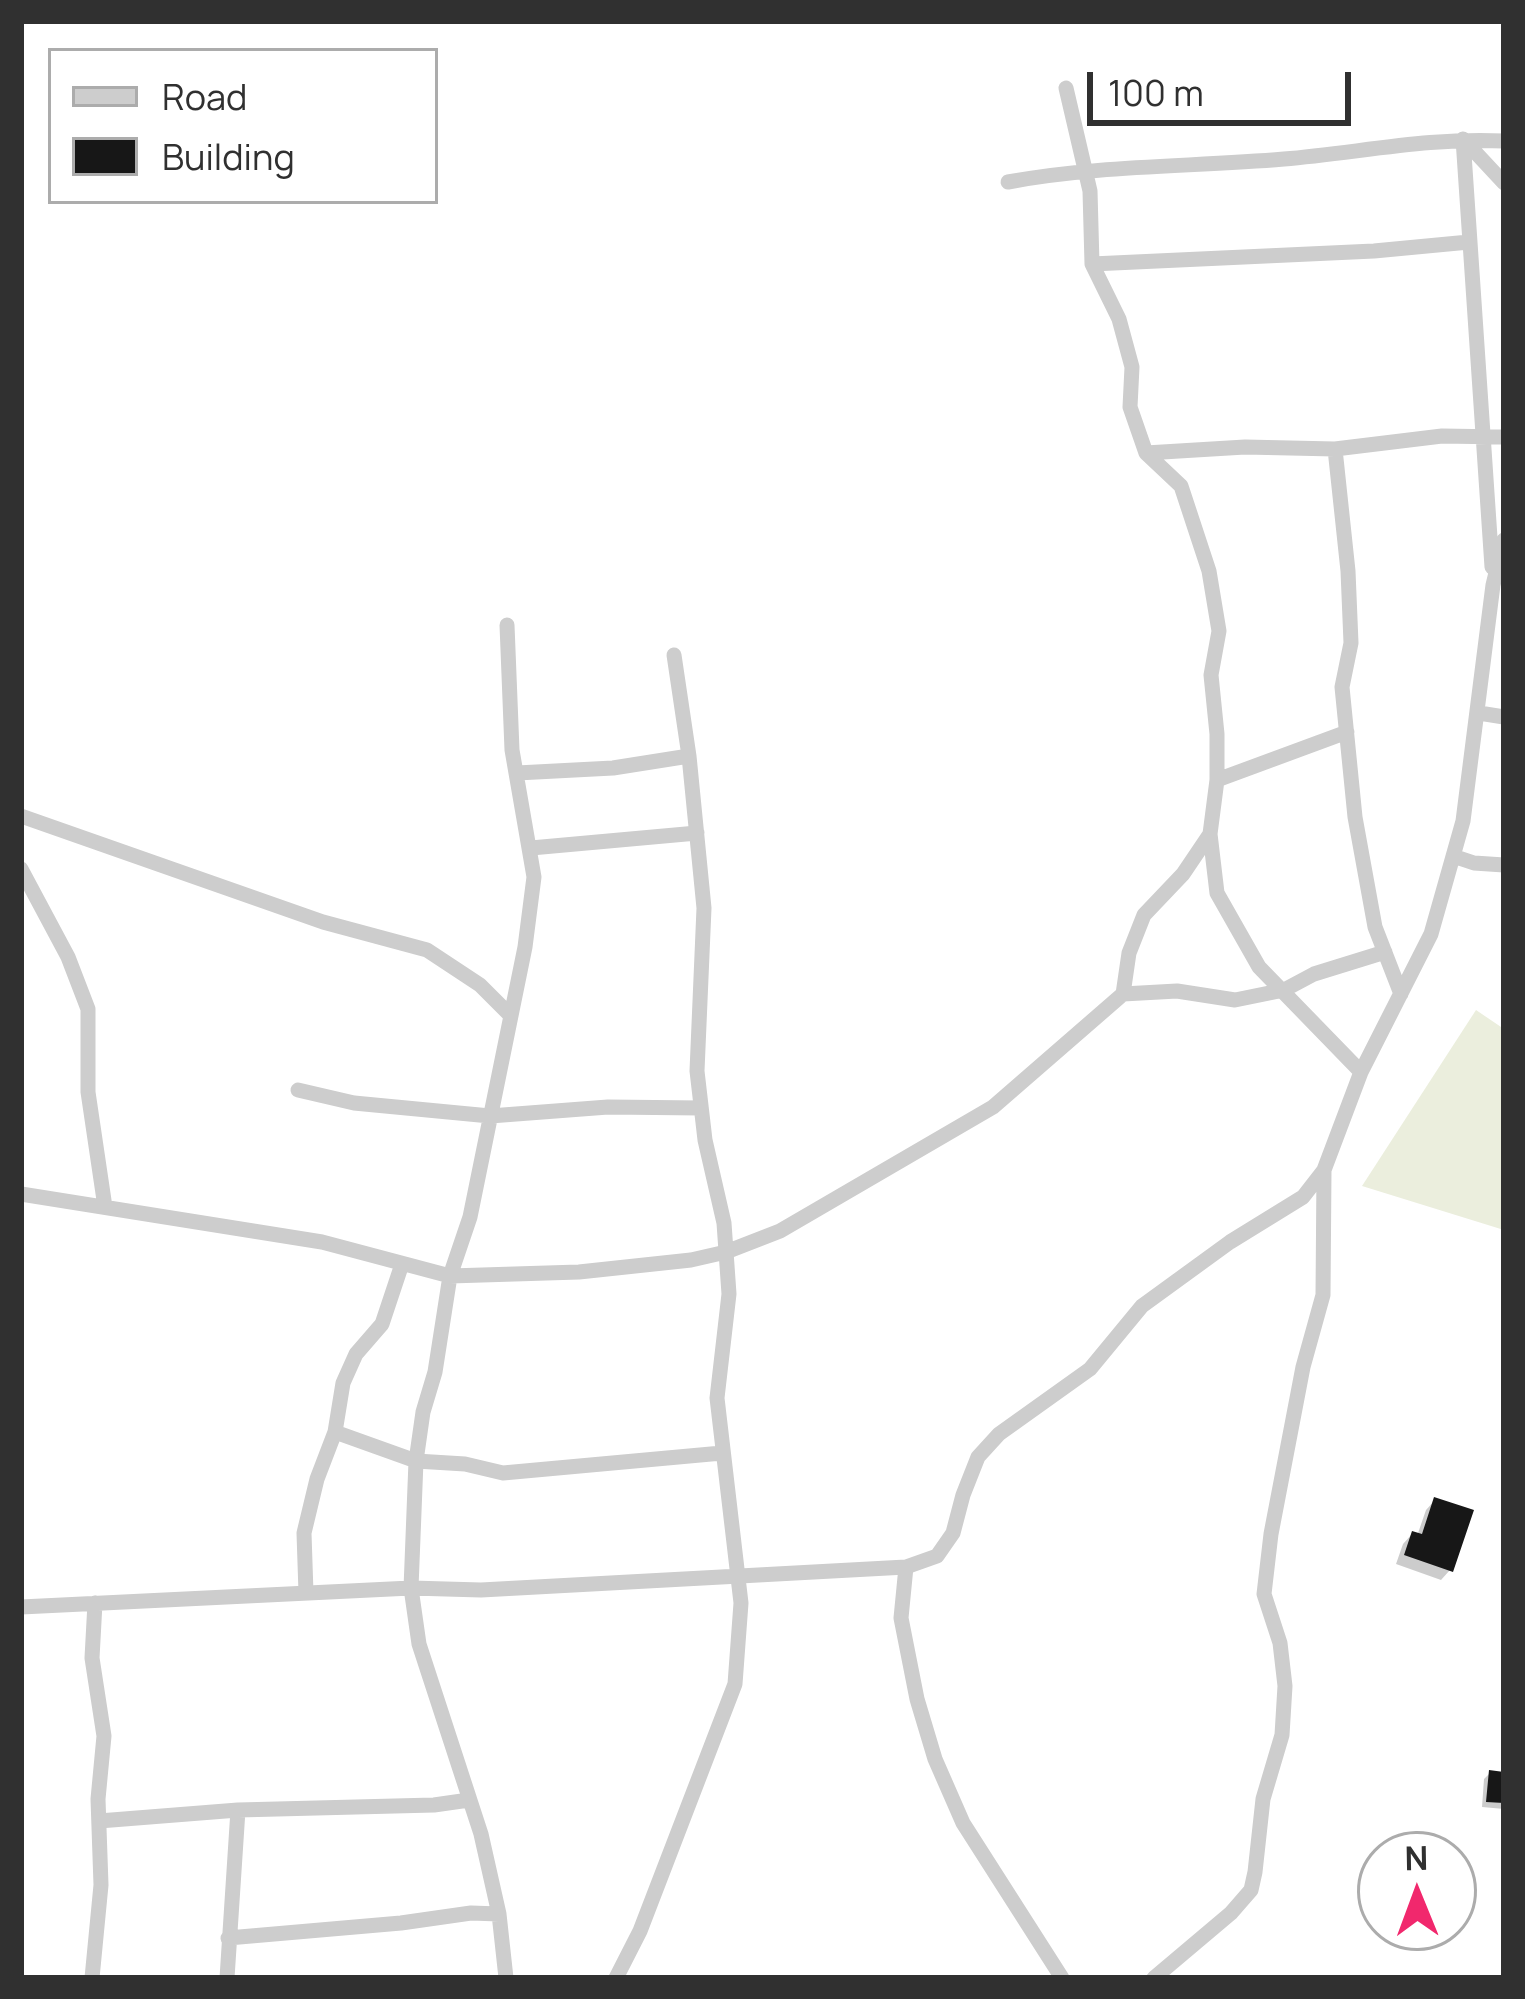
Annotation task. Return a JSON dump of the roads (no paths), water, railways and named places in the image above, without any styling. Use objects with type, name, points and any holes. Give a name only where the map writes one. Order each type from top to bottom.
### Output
[{"type":"street","points":[[1066,88],[1085,169],[1092,264],[1119,319],[1132,367],[1130,407],[1146,453],[1181,486],[1209,571],[1219,631],[1211,675],[1217,780],[1210,834],[1217,893],[1259,967],[1361,1072]]},
{"type":"street","points":[[1463,139],[1504,183]]},
{"type":"street","points":[[21,1607],[906,1568],[937,1556],[953,1533],[978,1457],[999,1434],[1090,1369],[1142,1306],[1230,1242],[1303,1197],[1324,1171],[1361,1072],[1431,934],[1463,820],[1496,629],[1463,139]]},
{"type":"street","points":[[1008,182],[1085,169],[1278,160],[1463,139],[1504,141]]},
{"type":"street","points":[[1092,264],[1469,242]]},
{"type":"street","points":[[1146,453],[1335,449],[1442,436],[1504,437]]},
{"type":"street","points":[[1335,449],[1350,619],[1351,643],[1342,687],[1354,817],[1375,927],[1401,994]]},
{"type":"street","points":[[1493,585],[1504,540]]},
{"type":"street","points":[[506,1978],[499,1914],[469,1800],[419,1644],[410,1588],[416,1461],[450,1276],[470,1216],[534,878],[507,686],[507,625]]},
{"type":"street","points":[[616,1978],[640,1931],[735,1684],[741,1603],[717,1398],[729,1294],[724,1223],[697,1071],[704,908],[674,655]]},
{"type":"street","points":[[1479,713],[1504,718]]},
{"type":"street","points":[[1217,780],[1347,732]]},
{"type":"street","points":[[517,772],[613,768],[689,756]]},
{"type":"street","points":[[21,816],[323,922],[427,950],[480,985],[510,1015]]},
{"type":"street","points":[[530,848],[698,833]]},
{"type":"street","points":[[1123,994],[1129,952],[1144,915],[1183,874],[1210,834]]},
{"type":"street","points":[[1453,856],[1504,865]]},
{"type":"street","points":[[21,869],[68,957],[88,1010],[88,1092],[105,1207]]},
{"type":"street","points":[[21,1194],[322,1242],[450,1276],[579,1272],[726,1252],[780,1232],[993,1107],[1123,994],[1178,991],[1235,1000],[1285,990],[1314,974],[1385,952]]},
{"type":"street","points":[[298,1090],[354,1103],[490,1116],[608,1107],[701,1108]]},
{"type":"street","points":[[1154,1978],[1231,1913],[1251,1890],[1255,1872],[1263,1799],[1282,1736],[1285,1686],[1280,1643],[1264,1594],[1270,1534],[1303,1367],[1323,1295],[1324,1171]]},
{"type":"street","points":[[306,1593],[304,1533],[335,1432],[343,1383],[356,1354],[382,1324],[402,1264]]},
{"type":"street","points":[[335,1432],[416,1461],[465,1464],[502,1473],[722,1453]]},
{"type":"street","points":[[906,1568],[901,1618],[916,1699],[934,1759],[964,1823],[1062,1978]]},
{"type":"street","points":[[92,1978],[101,1885],[104,1736],[92,1658],[95,1604]]},
{"type":"street","points":[[99,1822],[238,1810],[469,1800]]},
{"type":"street","points":[[227,1978],[238,1810]]},
{"type":"street","points":[[228,1938],[499,1914]]}]
